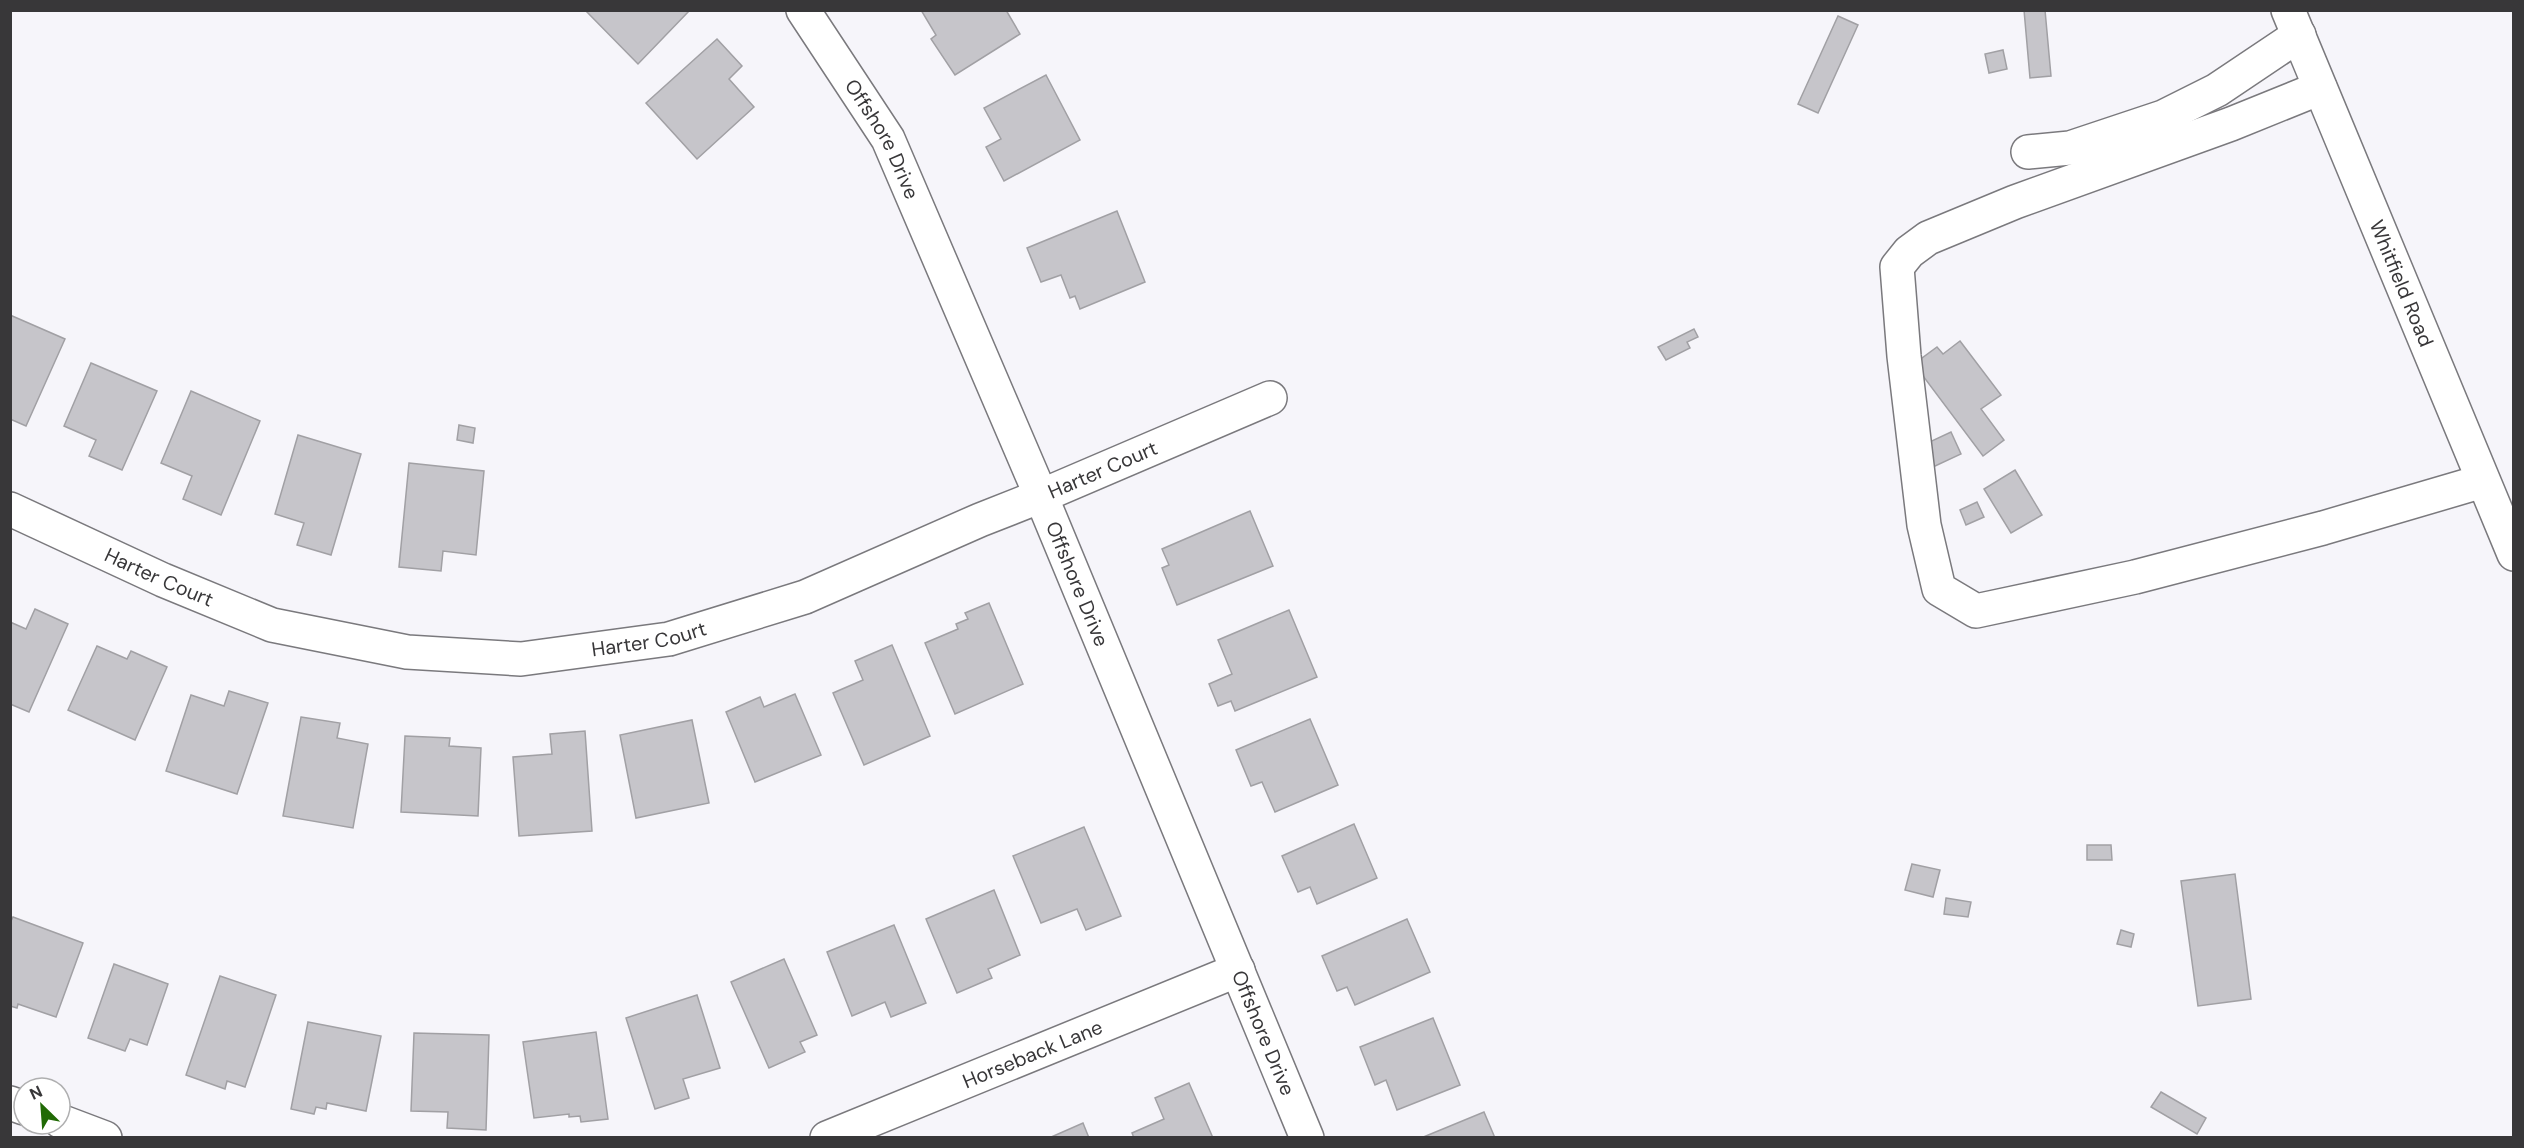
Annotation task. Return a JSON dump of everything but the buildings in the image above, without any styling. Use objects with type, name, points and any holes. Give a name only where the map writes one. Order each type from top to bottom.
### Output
[{"type":"street","name":"Offshore Drive","points":[[803,10],[888,139],[1041,496],[1307,1137]]},
{"type":"street","name":"Whitfield Road","points":[[2294,23],[2514,554]]},
{"type":"street","points":[[2028,152],[2070,148],[2163,117],[2217,90],[2294,23]]},
{"type":"street","points":[[2320,88],[2232,124],[2015,202],[1928,238],[1909,252],[1897,267],[1904,356],[1924,525],[1939,589],[1976,611],[2135,577],[2322,528],[2483,481]]},
{"type":"street","name":"Harter Court","points":[[10,509],[163,580],[272,625],[407,652],[521,659],[669,639],[794,601],[1270,398]]},
{"type":"street","name":"Horseback Lane","points":[[827,1137],[1238,970]]},
{"type":"street","points":[[72,1125],[105,1137]]}]
